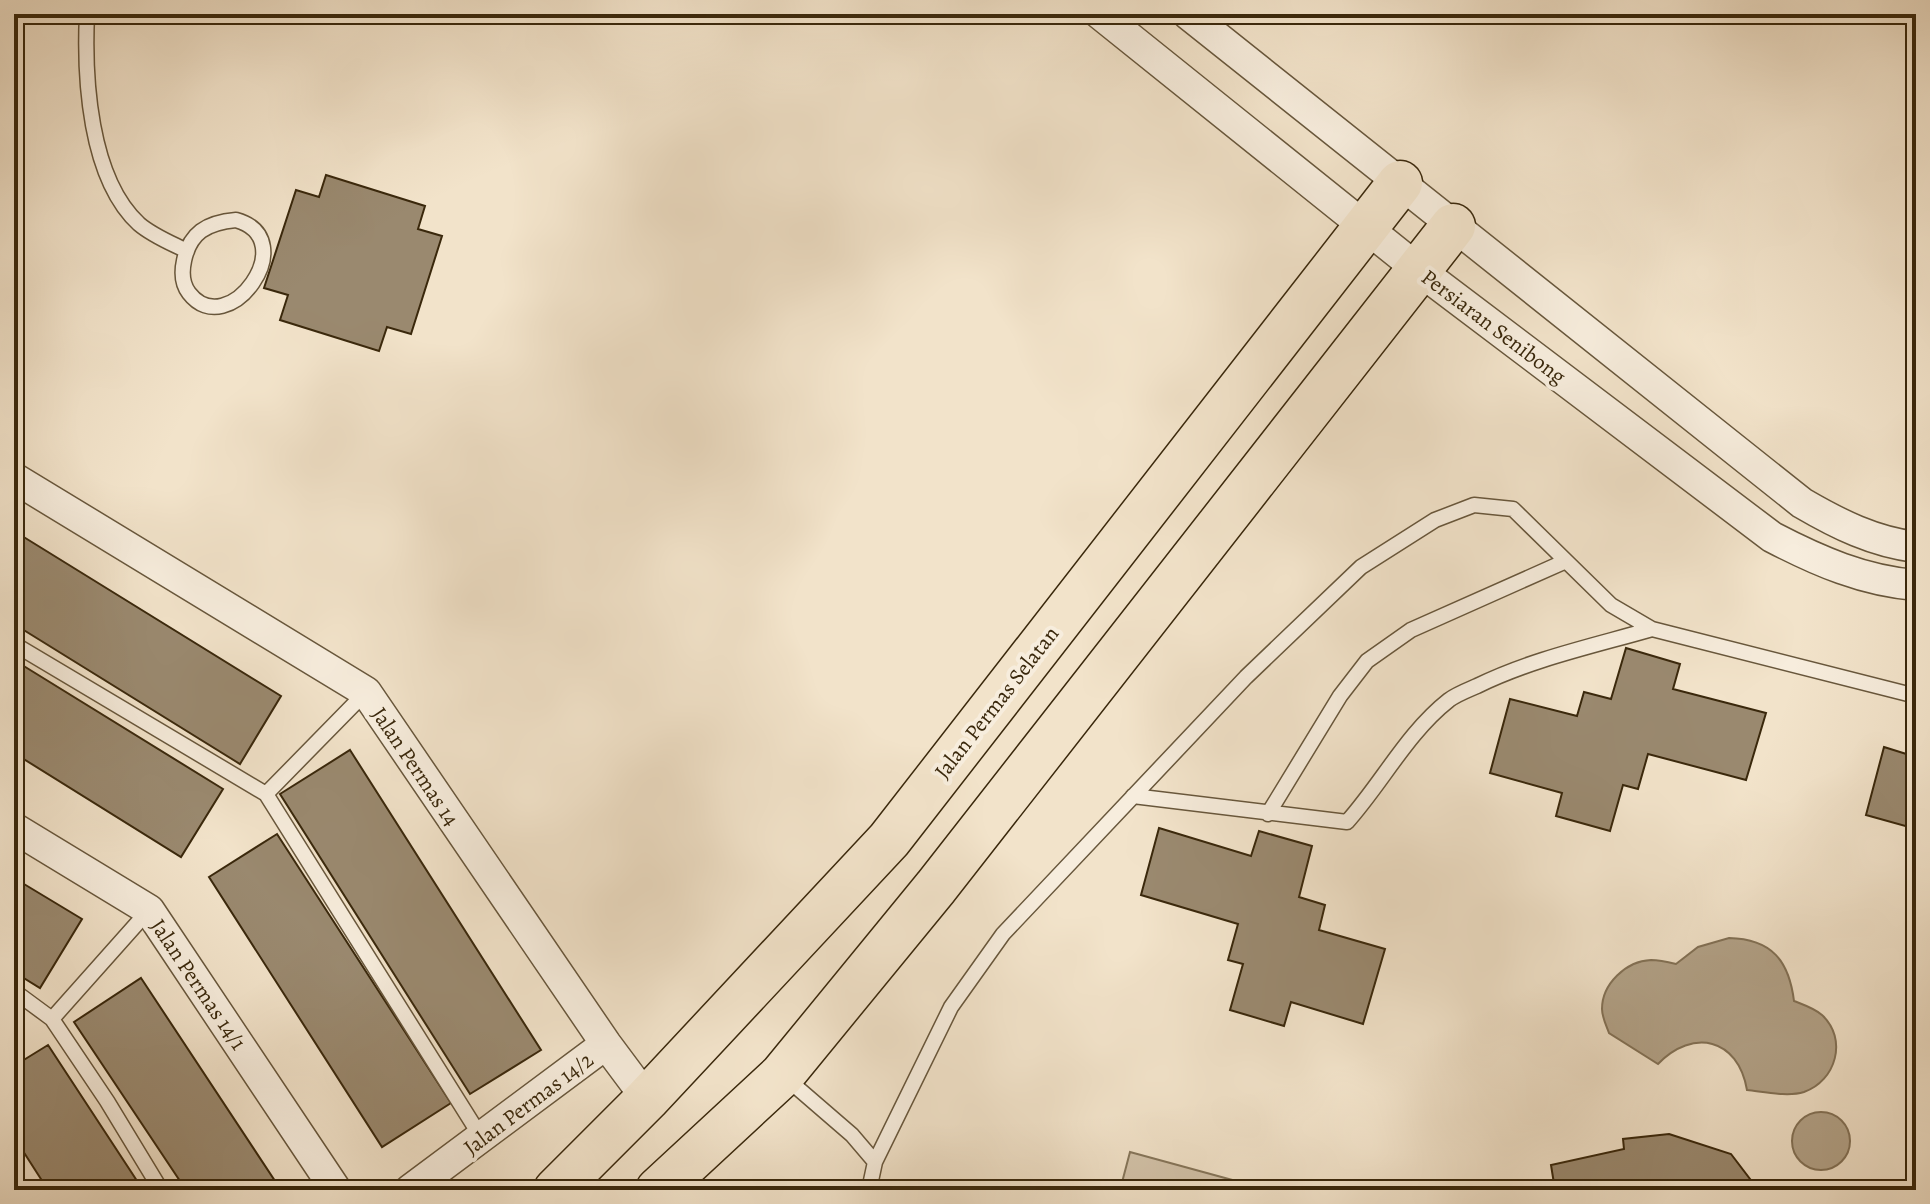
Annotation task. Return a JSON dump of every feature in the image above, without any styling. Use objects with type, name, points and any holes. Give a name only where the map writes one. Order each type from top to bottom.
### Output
[{"type":"main road","name":"Jalan Permas Selatan","points":[[556,1190],[647,1099],[889,840],[1400,183]]},
{"type":"main road","points":[[658,1190],[782,1075],[936,887],[1453,226]]},
{"type":"main road","points":[[889,840],[912,832],[924,832],[936,837],[942,849],[936,887]]},
{"type":"street","name":"Persiaran Senibong","points":[[1100,14],[1419,270],[1772,537],[1812,558],[1854,573],[1891,583],[1916,585]]},
{"type":"street","points":[[1188,14],[1802,503],[1859,533],[1895,545],[1916,547]]},
{"type":"street","name":"Jalan Permas 14","points":[[14,478],[366,692],[606,1044],[647,1099]]},
{"type":"street","name":"Jalan Permas 14/1","points":[[14,828],[149,910],[336,1190]]},
{"type":"street","name":"Jalan Permas 14/2","points":[[410,1190],[606,1044]]},
{"type":"lane","points":[[87,14],[89,94],[101,154],[112,185],[124,206],[140,224],[187,251]]},
{"type":"lane","points":[[236,220],[254,228],[263,246],[258,274],[240,297],[220,306],[198,302],[184,285],[183,265],[187,251],[201,231],[214,223],[236,220]]},
{"type":"lane","points":[[869,1190],[875,1162],[951,1007],[1003,934],[1246,677],[1361,567],[1435,520],[1474,505],[1513,509],[1611,605],[1652,629],[1916,696]]},
{"type":"lane","points":[[1268,814],[1340,696],[1367,661],[1411,630],[1566,561]]},
{"type":"lane","points":[[1133,796],[1347,822],[1372,794],[1403,747],[1450,699],[1495,677],[1539,661],[1652,629]]},
{"type":"lane","points":[[14,644],[266,794],[481,1137]]},
{"type":"lane","points":[[266,794],[366,692]]},
{"type":"lane","points":[[52,1019],[149,910]]},
{"type":"lane","points":[[14,991],[52,1019],[161,1190]]},
{"type":"lane","points":[[782,1075],[852,1135],[875,1162]]},
{"type":"shaded area","points":[[1729,938],[1757,943],[1776,955],[1788,974],[1794,1001],[1822,1015],[1830,1025],[1835,1036],[1835,1058],[1831,1069],[1815,1087],[1791,1094],[1747,1090],[1734,1059],[1724,1049],[1712,1044],[1685,1046],[1658,1064],[1609,1033],[1603,1015],[1603,1000],[1611,983],[1625,969],[1651,960],[1676,964],[1698,947]]},
{"type":"shaded area","points":[[1821,1112],[1832,1114],[1841,1121],[1848,1130],[1848,1152],[1841,1161],[1832,1168],[1821,1170],[1810,1168],[1801,1161],[1794,1152],[1792,1141],[1794,1130],[1801,1121],[1810,1114]]},
{"type":"shaded area","points":[[1130,1152],[1269,1190],[1120,1190]]},
{"type":"building","points":[[326,175],[425,206],[418,229],[442,236],[411,334],[387,327],[379,351],[280,320],[288,295],[264,288],[296,190],[319,197]]},
{"type":"building","points":[[14,531],[281,696],[240,764],[14,624]]},
{"type":"building","points":[[1626,648],[1680,664],[1673,689],[1766,713],[1746,780],[1648,754],[1638,789],[1623,785],[1610,831],[1556,816],[1562,793],[1490,773],[1510,699],[1577,716],[1584,692],[1611,699]]},
{"type":"building","points":[[14,660],[223,789],[181,857],[14,753]]},
{"type":"building","points":[[1884,747],[1916,757],[1916,829],[1866,815]]},
{"type":"building","points":[[350,750],[541,1050],[470,1094],[280,794]]},
{"type":"building","points":[[1159,828],[1251,856],[1259,831],[1312,846],[1299,897],[1325,905],[1319,930],[1385,949],[1363,1024],[1291,1002],[1284,1026],[1230,1010],[1243,964],[1228,960],[1238,924],[1141,895]]},
{"type":"building","points":[[277,834],[451,1103],[382,1147],[209,877]]},
{"type":"building","points":[[14,878],[82,919],[40,988],[14,972]]},
{"type":"building","points":[[141,978],[281,1190],[186,1190],[74,1022]]},
{"type":"building","points":[[48,1045],[143,1190],[48,1190],[14,1137],[14,1066]]},
{"type":"building","points":[[1669,1134],[1731,1154],[1753,1183],[1746,1190],[1555,1190],[1551,1165],[1624,1149],[1623,1139]]}]
